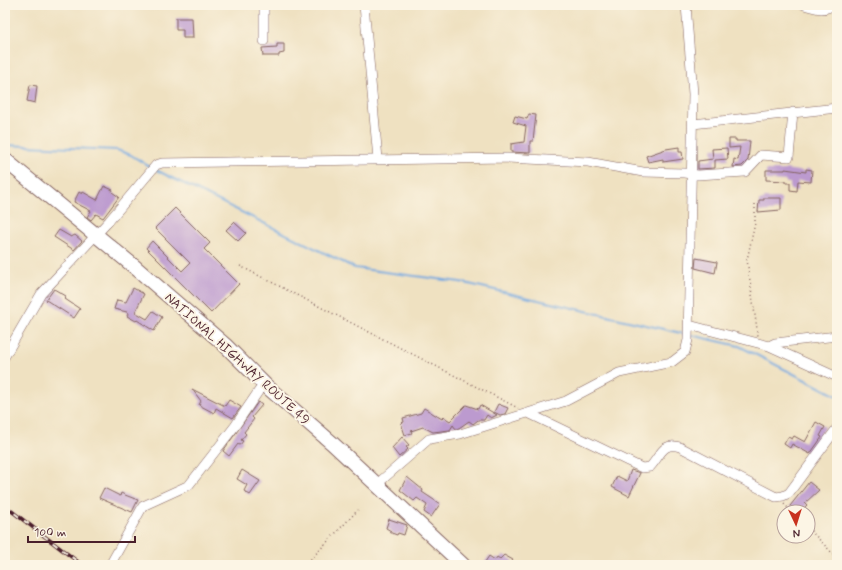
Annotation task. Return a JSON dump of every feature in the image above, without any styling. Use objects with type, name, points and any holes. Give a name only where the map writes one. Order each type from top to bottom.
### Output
[{"type":"highway","name":"NATIONAL HIGHWAY ROUTE 49","points":[[5,160],[225,345],[265,385],[327,438],[463,565]]},
{"type":"street","points":[[264,5],[264,41]]},
{"type":"street","points":[[364,5],[378,159]]},
{"type":"street","points":[[376,485],[429,439],[460,434],[566,401],[619,373],[676,360],[687,349],[689,325],[693,75],[686,5]]},
{"type":"street","points":[[804,5],[818,9],[829,8],[833,5]]},
{"type":"street","points":[[693,124],[837,108]]},
{"type":"street","points":[[5,356],[41,294],[96,235],[156,165],[162,163],[507,158],[588,162],[639,172],[691,174],[740,173],[748,170],[753,162],[761,155],[789,157],[793,112]]},
{"type":"street","points":[[689,325],[769,346],[837,377]]},
{"type":"street","points":[[769,346],[775,343],[837,336]]},
{"type":"street","points":[[110,565],[143,506],[189,485],[235,426],[260,389],[265,385]]},
{"type":"street","points":[[528,413],[642,468],[650,467],[664,448],[676,445],[771,495],[781,497],[789,493],[837,428]]},
{"type":"path","points":[[755,204],[755,223],[747,260],[759,343]]},
{"type":"path","points":[[240,266],[528,413]]},
{"type":"path","points":[[781,497],[786,504]]},
{"type":"path","points":[[305,565],[358,510]]},
{"type":"path","points":[[816,536],[837,558]]},
{"type":"building","points":[[176,18],[192,18],[193,38],[183,38],[183,30],[176,30]]},
{"type":"building","points":[[277,44],[284,44],[284,53],[279,54],[279,56],[263,56],[262,48],[277,47]]},
{"type":"building","points":[[30,85],[37,86],[35,103],[27,101]]},
{"type":"building","points":[[529,114],[536,115],[533,141],[530,141],[530,153],[511,152],[511,144],[524,142],[526,126],[513,122],[515,116],[527,119]]},
{"type":"building","points":[[729,139],[736,139],[736,141],[750,141],[748,160],[742,166],[733,167],[734,159],[738,160],[740,147],[729,148]]},
{"type":"building","points":[[679,147],[679,152],[682,152],[683,159],[663,162],[663,159],[648,162],[646,156],[666,149]]},
{"type":"building","points":[[727,148],[728,159],[715,160],[715,168],[698,169],[698,161],[713,159],[712,149]]},
{"type":"building","points":[[785,169],[806,172],[806,169],[812,170],[811,182],[798,181],[797,191],[790,190],[790,183],[786,183],[786,181],[766,180],[766,170]]},
{"type":"building","points":[[104,186],[113,190],[112,192],[119,197],[103,218],[96,214],[91,220],[87,217],[91,211],[74,202],[79,192],[82,194],[83,192],[97,200]]},
{"type":"building","points":[[764,198],[781,198],[781,210],[758,212],[759,200],[764,200]]},
{"type":"building","points":[[175,208],[210,243],[204,249],[239,284],[211,313],[146,248],[152,241],[182,271],[190,263],[155,228]]},
{"type":"building","points":[[234,222],[246,233],[238,241],[226,230]]},
{"type":"building","points":[[59,230],[71,237],[75,235],[82,241],[74,250],[54,237]]},
{"type":"building","points":[[696,258],[717,262],[715,273],[695,268]]},
{"type":"building","points":[[133,288],[144,294],[135,312],[147,319],[153,311],[162,317],[154,331],[137,320],[136,321],[127,316],[127,312],[114,309],[117,300],[126,302]]},
{"type":"building","points":[[54,289],[66,296],[65,299],[80,309],[74,318],[46,300]]},
{"type":"building","points":[[192,389],[225,406],[229,400],[241,407],[233,418],[216,408],[214,413],[199,405],[201,401]]},
{"type":"building","points":[[258,402],[262,405],[252,417],[254,419],[244,432],[246,434],[241,440],[243,441],[240,445],[238,444],[229,456],[223,451]]},
{"type":"building","points":[[498,404],[508,408],[505,414],[500,415],[494,412]]},
{"type":"building","points":[[466,405],[478,409],[480,405],[497,415],[491,418],[487,415],[484,420],[478,420],[473,424],[469,421],[456,429],[453,425],[450,430],[433,432],[423,427],[411,431],[412,433],[405,435],[401,423],[404,422],[403,418],[421,413],[424,408],[442,419],[444,417],[450,421]]},
{"type":"building","points":[[816,422],[825,427],[820,436],[822,437],[810,454],[792,444],[790,448],[784,444],[788,437],[792,439],[794,436],[805,442]]},
{"type":"building","points":[[402,437],[409,445],[406,447],[408,449],[399,457],[392,448]]},
{"type":"building","points":[[242,470],[260,481],[250,495],[244,491],[247,485],[237,479]]},
{"type":"building","points":[[631,470],[640,473],[629,496],[612,487],[617,476],[627,481]]},
{"type":"building","points":[[407,477],[423,490],[422,492],[440,504],[431,517],[424,512],[427,505],[417,498],[414,501],[400,490]]},
{"type":"building","points":[[809,482],[819,490],[805,503],[806,504],[792,504]]},
{"type":"building","points":[[104,488],[120,496],[121,493],[138,500],[132,512],[99,498]]},
{"type":"building","points":[[389,519],[407,525],[404,535],[398,533],[397,535],[389,532],[391,531],[386,528]]},
{"type":"building","points":[[504,555],[513,560],[511,565],[483,565],[489,556],[495,560],[497,557],[500,559]]},
{"type":"waterway","points":[[5,145],[117,150],[131,155],[150,167]]},
{"type":"waterway","points":[[156,170],[355,268],[460,282],[685,334]]},
{"type":"waterway","points":[[691,335],[739,346],[837,396]]},
{"type":"railway","points":[[5,506],[82,565]]}]
